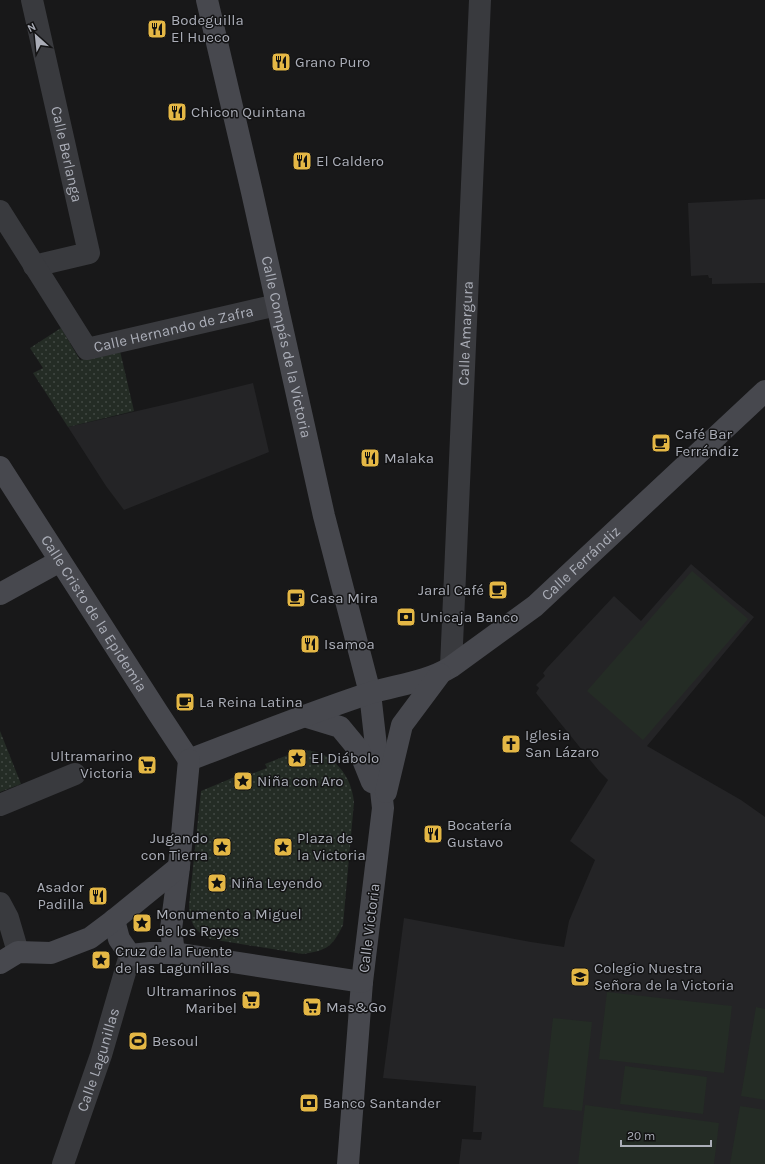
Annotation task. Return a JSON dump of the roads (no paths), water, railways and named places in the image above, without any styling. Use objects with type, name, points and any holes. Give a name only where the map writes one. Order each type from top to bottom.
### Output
[{"type":"main road","name":"Calle Compás de la Victoria","points":[[207,0],[324,516],[370,693]]},
{"type":"main road","name":"Calle Ferrándiz","points":[[370,693],[445,671],[535,606],[765,391]]},
{"type":"main road","name":"Calle Cristo de la Epidemia","points":[[0,467],[189,760]]},
{"type":"main road","points":[[0,594],[60,561]]},
{"type":"main road","points":[[383,808],[402,725],[445,671]]},
{"type":"main road","points":[[174,953],[170,930],[189,760],[304,716],[370,693]]},
{"type":"main road","name":"Calle Victoria","points":[[348,1164],[362,982],[383,808],[370,693]]},
{"type":"main road","points":[[304,716],[340,726],[359,750],[383,808]]},
{"type":"main road","points":[[9,958],[51,953],[90,938],[178,867]]},
{"type":"main road","points":[[114,920],[119,939],[130,955],[174,953],[362,982]]},
{"type":"street","name":"Calle Berlanga","points":[[32,0],[89,253],[34,266]]},
{"type":"street","name":"Calle Amargura","points":[[445,671],[480,0]]},
{"type":"street","name":"Calle Hernando de Zafra","points":[[0,212],[87,348],[277,304]]},
{"type":"street","points":[[0,805],[74,774]]},
{"type":"street","points":[[0,903],[8,918],[9,958]]},
{"type":"street","name":"Calle Lagunillas","points":[[63,1164],[101,1055],[130,955]]},
{"type":"place","name":"Bodeguilla El Hueco","points":[[157,29]]},
{"type":"place","name":"Grano Puro","points":[[281,62]]},
{"type":"place","name":"Chicon Quintana","points":[[177,112]]},
{"type":"place","name":"El Caldero","points":[[302,161]]},
{"type":"place","name":"Café Bar Ferrándiz","points":[[661,443]]},
{"type":"place","name":"Malaka","points":[[370,458]]},
{"type":"place","name":"Jaral Café","points":[[498,590]]},
{"type":"place","name":"Casa Mira","points":[[296,598]]},
{"type":"place","name":"Unicaja Banco","points":[[406,617]]},
{"type":"place","name":"Isamoa","points":[[310,644]]},
{"type":"place","name":"La Reina Latina","points":[[185,702]]},
{"type":"place","name":"Iglesia San Lázaro","points":[[511,744]]},
{"type":"place","name":"El Diábolo","points":[[297,758]]},
{"type":"place","name":"Ultramarino Victoria","points":[[147,765]]},
{"type":"place","name":"Niña con Aro","points":[[243,781]]},
{"type":"place","name":"Bocatería Gustavo","points":[[433,834]]},
{"type":"place","name":"Jugando con Tierra","points":[[222,847]]},
{"type":"place","name":"Plaza de la Victoria","points":[[283,847]]},
{"type":"place","name":"Niña Leyendo","points":[[217,883]]},
{"type":"place","name":"Asador Padilla","points":[[98,896]]},
{"type":"place","name":"Monumento a Miguel de los Reyes","points":[[142,923]]},
{"type":"place","name":"Cruz de la Fuente de las Lagunillas","points":[[101,960]]},
{"type":"place","name":"Colegio Nuestra Señora de la Victoria","points":[[580,977]]},
{"type":"place","name":"Ultramarinos Maribel","points":[[251,1000]]},
{"type":"place","name":"Mas&Go","points":[[312,1007]]},
{"type":"place","name":"Besoul","points":[[138,1041]]},
{"type":"place","name":"Banco Santander","points":[[309,1103]]}]
